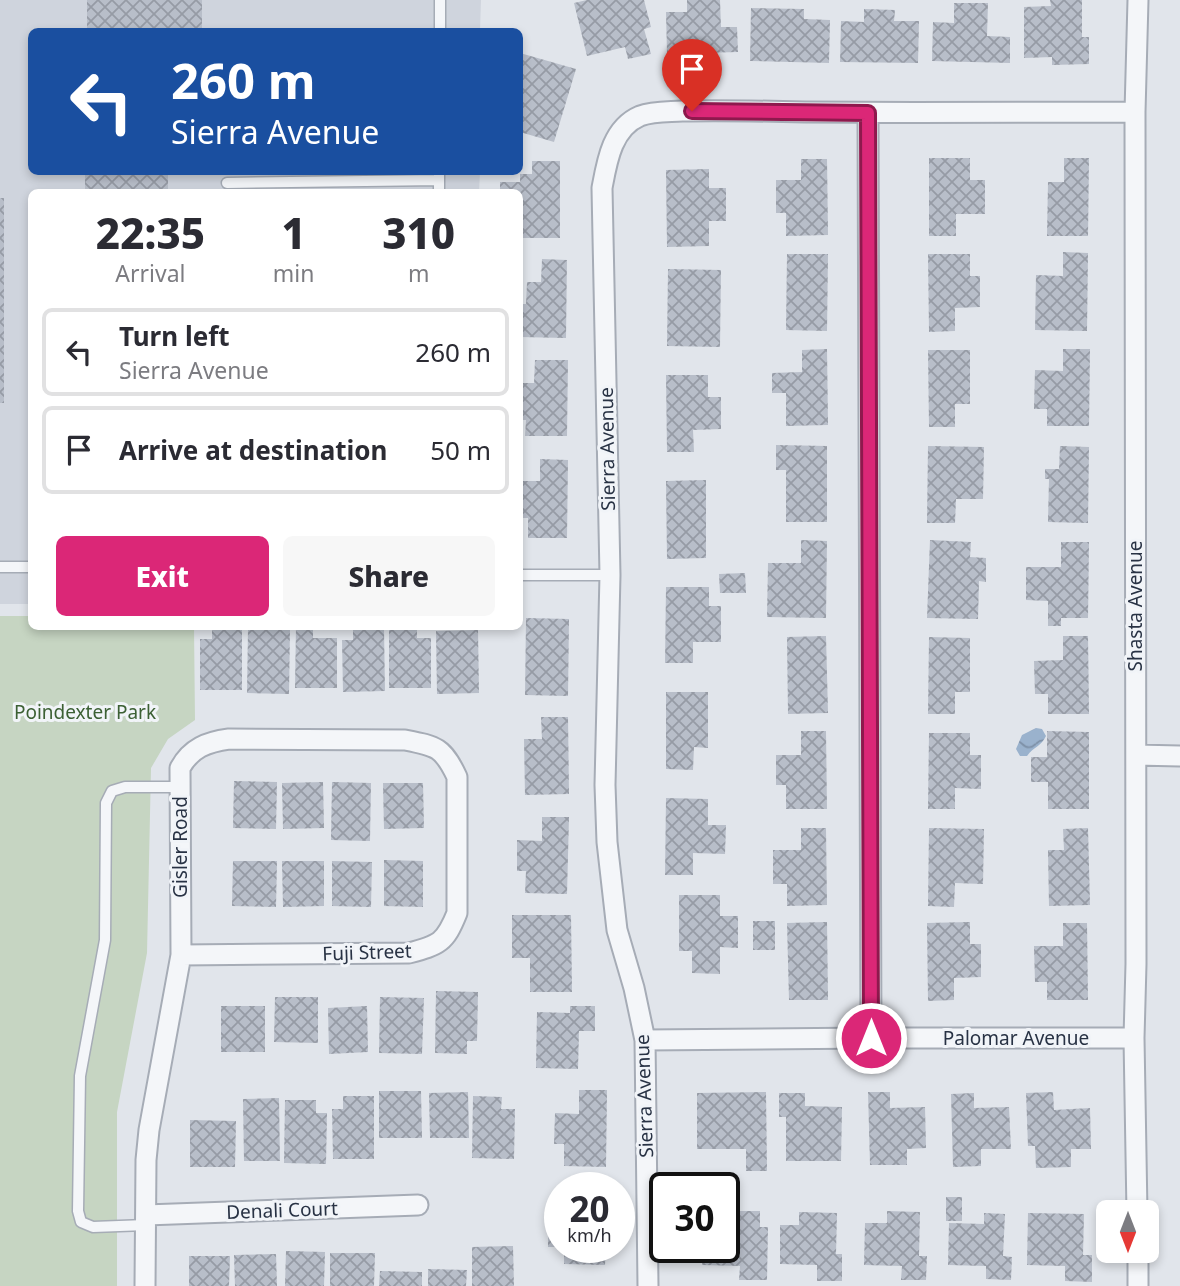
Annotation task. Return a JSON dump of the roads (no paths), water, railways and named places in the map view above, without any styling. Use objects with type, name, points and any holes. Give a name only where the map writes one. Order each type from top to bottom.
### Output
[{"type":"street","name":"Shasta Avenue","points":[[1137,1200],[1134,1038],[1135,111],[1138,0]]},
{"type":"street","name":"Sierra Avenue","points":[[648,1286],[645,1040],[634,988],[617,930],[607,842],[605,785],[610,575],[602,188],[612,145],[622,129],[632,121],[654,112],[1135,111]]},
{"type":"street","points":[[868,113],[871,1038]]},
{"type":"street","name":"Gisler Road","points":[[145,1286],[146,1160],[149,1130],[181,955],[180,768],[186,757],[209,742],[229,739],[405,740],[432,745],[448,757],[457,777],[458,835]]},
{"type":"street","points":[[1136,755],[1180,756]]},
{"type":"street","name":"Fuji Street","points":[[181,955],[409,953],[433,946],[449,933],[457,913],[458,835]]},
{"type":"street","name":"Palomar Avenue","points":[[645,1040],[1134,1038]]},
{"type":"street","name":"Denali Court","points":[[146,1220],[418,1205]]},
{"type":"street","points":[[1138,1264],[1139,1286]]},
{"type":"lane","points":[[440,0],[440,28]]},
{"type":"lane","points":[[227,183],[439,176]]},
{"type":"lane","points":[[0,567],[28,567]]},
{"type":"lane","points":[[523,575],[610,575]]},
{"type":"lane","points":[[146,1220],[93,1227],[81,1222],[78,1210],[80,1076],[105,940],[106,803],[112,791],[125,787],[180,787]]},
{"type":"water","points":[[1036,728],[1042,729],[1046,736],[1044,740],[1027,756],[1020,756],[1016,749],[1022,735]]},
{"type":"park label","name":"Poindexter Park","points":[[85,712]]}]
